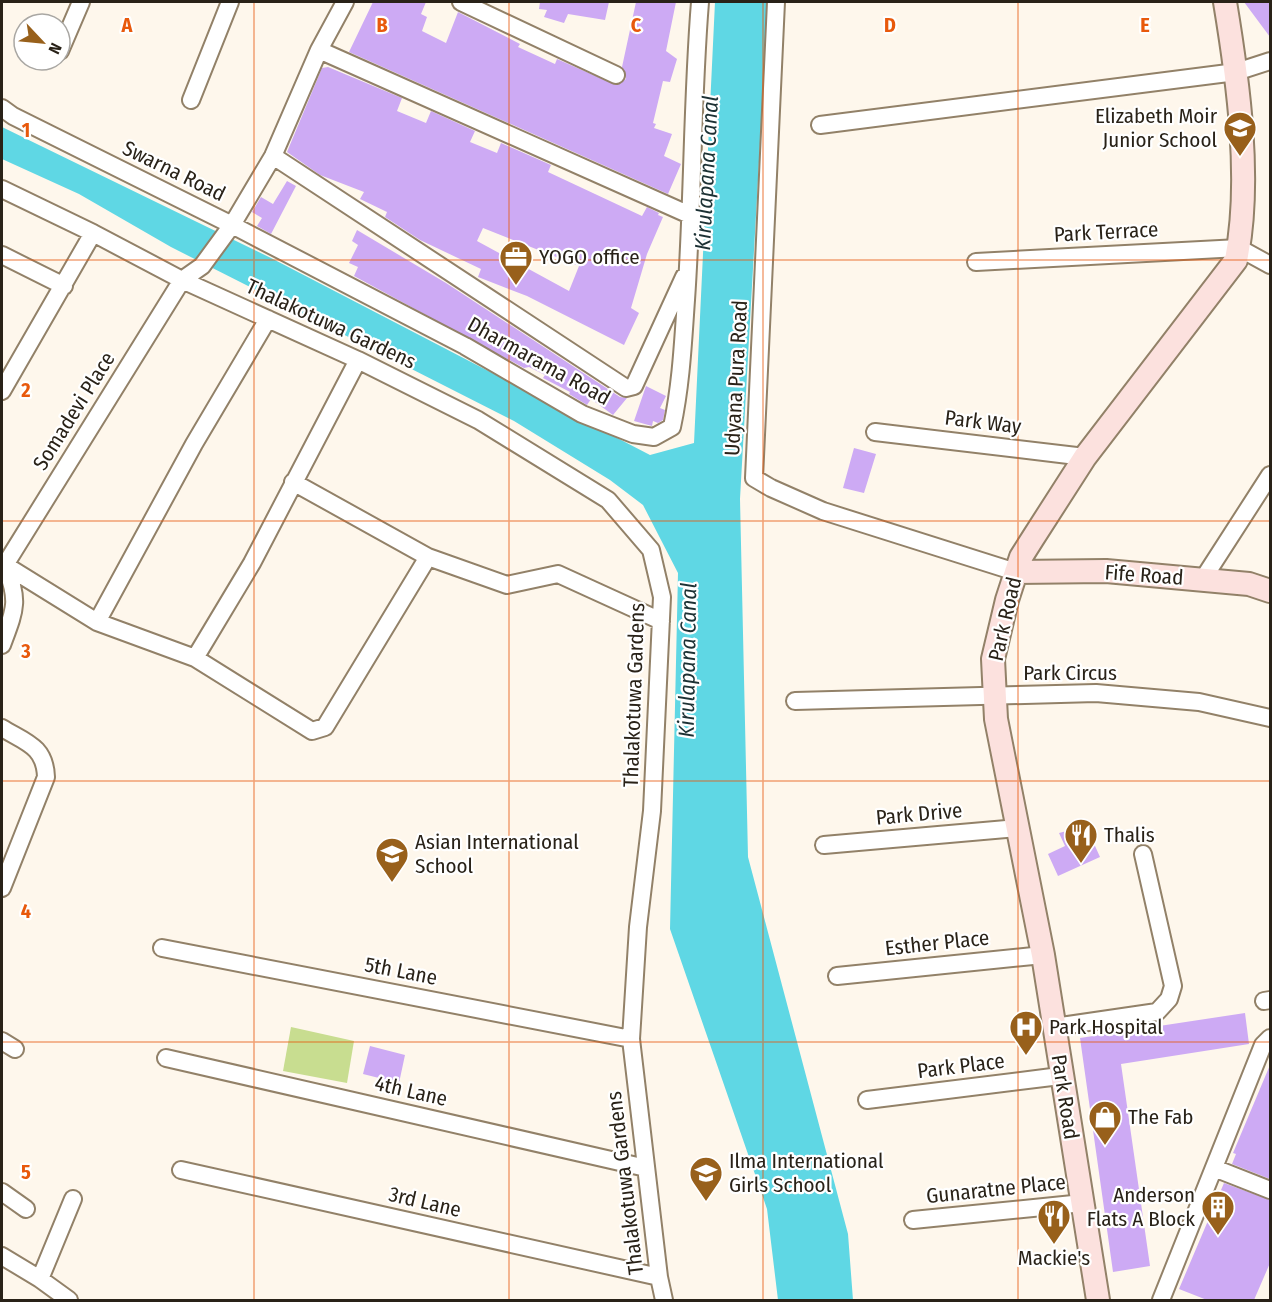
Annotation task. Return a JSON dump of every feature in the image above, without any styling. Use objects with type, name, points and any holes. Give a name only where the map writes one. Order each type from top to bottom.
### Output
[{"type":"main road","name":"Park Road","points":[[1103,1300],[1060,1076],[1043,955],[994,697],[993,659],[1016,572],[1027,547],[1085,457],[1236,260],[1239,248],[1241,161],[1236,72],[1225,2]]},
{"type":"main road","name":"Fife Road","points":[[1016,572],[1106,571],[1249,584],[1270,591]]},
{"type":"street","points":[[72,23],[81,2]]},
{"type":"street","points":[[191,100],[230,2]]},
{"type":"street","name":"Swarna Road","points":[[2,108],[232,225],[273,156],[319,50],[345,2]]},
{"type":"street","points":[[461,2],[616,75]]},
{"type":"street","name":"Dharmarama Road","points":[[232,225],[465,346],[582,414],[633,434],[654,436],[672,428],[680,392],[692,216],[692,100],[700,2]]},
{"type":"street","name":"Udyana Pura Road","points":[[776,2],[754,478],[771,489],[823,512],[1016,572]]},
{"type":"street","points":[[319,50],[692,216]]},
{"type":"street","points":[[819,125],[1236,72],[1270,61]]},
{"type":"street","points":[[273,156],[626,388],[634,386],[688,266]]},
{"type":"street","name":"Thalakotuwa Gardens","points":[[2,189],[93,232],[182,280],[358,360],[478,420],[608,501],[651,550],[662,597],[652,810],[638,927],[631,1039],[659,1277],[664,1300]]},
{"type":"street","points":[[182,280],[202,266],[232,225]]},
{"type":"street","points":[[2,391],[93,232]]},
{"type":"street","points":[[1239,248],[1270,265]]},
{"type":"street","name":"Park Terrace","points":[[976,262],[1239,248]]},
{"type":"street","points":[[2,255],[64,286]]},
{"type":"street","name":"Somadevi Place","points":[[5,565],[182,280]]},
{"type":"street","points":[[97,622],[194,444],[268,319]]},
{"type":"street","points":[[195,658],[252,563],[358,360]]},
{"type":"street","name":"Park Way","points":[[875,432],[1085,457]]},
{"type":"street","points":[[1203,579],[1270,477]]},
{"type":"street","points":[[293,482],[428,557],[507,585],[558,574],[661,621]]},
{"type":"street","points":[[5,565],[97,622],[195,658],[312,731],[320,731],[325,727],[428,557]]},
{"type":"street","points":[[2,645],[16,607],[13,585],[5,565]]},
{"type":"street","name":"Park Circus","points":[[795,701],[1096,693],[1199,702],[1270,718]]},
{"type":"street","points":[[2,728],[41,752],[46,764],[46,777],[2,888]]},
{"type":"street","name":"Park Drive","points":[[824,845],[1018,828]]},
{"type":"street","points":[[1054,1028],[1157,1012],[1170,999],[1173,986],[1143,854]]},
{"type":"street","name":"5th Lane","points":[[162,948],[631,1039]]},
{"type":"street","name":"Esther Place","points":[[837,976],[1043,955]]},
{"type":"street","points":[[1161,1300],[1263,1045],[1270,1038]]},
{"type":"street","name":"4th Lane","points":[[166,1058],[646,1168]]},
{"type":"street","name":"Park Place","points":[[867,1100],[1060,1076]]},
{"type":"street","points":[[1214,1168],[1270,1190]]},
{"type":"street","name":"3rd Lane","points":[[181,1170],[659,1277]]},
{"type":"street","points":[[2,1192],[26,1209]]},
{"type":"street","points":[[40,1279],[73,1199]]},
{"type":"street","name":"Gunaratne Place","points":[[913,1220],[1083,1203]]},
{"type":"street","points":[[2,1256],[69,1300]]},
{"type":"green space","points":[[291,1027],[354,1041],[347,1083],[283,1071]]},
{"type":"water","name":"Kirulapana Canal","points":[[715,2],[768,2],[740,499],[748,857],[848,1234],[853,1300],[778,1300],[767,1209],[670,929],[678,573],[643,505],[610,480],[514,421],[171,247],[79,194],[2,159],[2,127],[271,258],[650,455],[694,443]]},
{"type":"building","points":[[373,2],[426,2],[421,14],[427,17],[422,31],[446,43],[458,12],[520,44],[518,47],[555,64],[557,59],[616,85],[626,79],[622,67],[636,2],[676,2],[666,51],[677,59],[670,82],[663,81],[653,123],[656,124],[654,128],[672,134],[664,156],[681,164],[668,194],[349,52]]},
{"type":"building","points":[[540,2],[609,2],[605,20],[568,14],[564,23],[544,17],[547,10],[539,9]]},
{"type":"building","points":[[1244,2],[1270,2],[1270,37]]},
{"type":"building","points":[[328,67],[402,98],[397,111],[426,123],[431,111],[475,131],[470,142],[497,153],[501,143],[551,165],[548,172],[642,216],[647,207],[659,213],[658,215],[663,217],[647,254],[631,308],[639,313],[624,345],[527,296],[478,277],[481,269],[420,240],[385,217],[387,212],[360,199],[364,192],[320,175],[287,152],[322,68]],"holes":[[[483,228],[579,266],[569,291],[477,241]]]},
{"type":"building","points":[[287,181],[296,186],[271,234],[257,226],[262,218],[252,212],[261,197],[273,204]]},
{"type":"building","points":[[357,230],[446,283],[620,397],[627,398],[613,415],[591,399],[587,405],[569,394],[570,392],[543,378],[545,375],[529,367],[524,368],[354,276],[358,267],[349,263],[358,245],[352,241]]},
{"type":"building","points":[[646,386],[666,396],[660,408],[665,410],[663,420],[658,423],[653,421],[652,426],[634,421]]},
{"type":"building","points":[[854,448],[876,454],[864,493],[843,488]]},
{"type":"building","points":[[1086,826],[1100,857],[1058,876],[1048,854],[1065,846],[1059,833]]},
{"type":"building","points":[[1245,1013],[1249,1044],[1121,1064],[1150,1266],[1113,1272],[1080,1038]]},
{"type":"building","points":[[370,1046],[405,1055],[399,1083],[363,1074]]},
{"type":"building","points":[[1270,1065],[1270,1179],[1232,1164],[1236,1154],[1233,1153]]},
{"type":"building","name":"Anderson Flats A Block","points":[[1224,1183],[1270,1200],[1270,1263],[1254,1300],[1207,1300],[1179,1289]]},
{"type":"place","name":"Elizabeth Moir Junior School","points":[[1240,157]]},
{"type":"place","name":"YOGO office","points":[[516,286]]},
{"type":"place","name":"Thalis","points":[[1081,864]]},
{"type":"place","name":"Asian International School","points":[[392,883]]},
{"type":"place","name":"Park Hospital","points":[[1026,1056]]},
{"type":"place","name":"The Fab","points":[[1105,1146]]},
{"type":"place","name":"Ilma International Girls School","points":[[706,1202]]},
{"type":"place","name":"Anderson Flats A Block","points":[[1218,1236]]},
{"type":"place","name":"Mackie's","points":[[1054,1245]]}]
